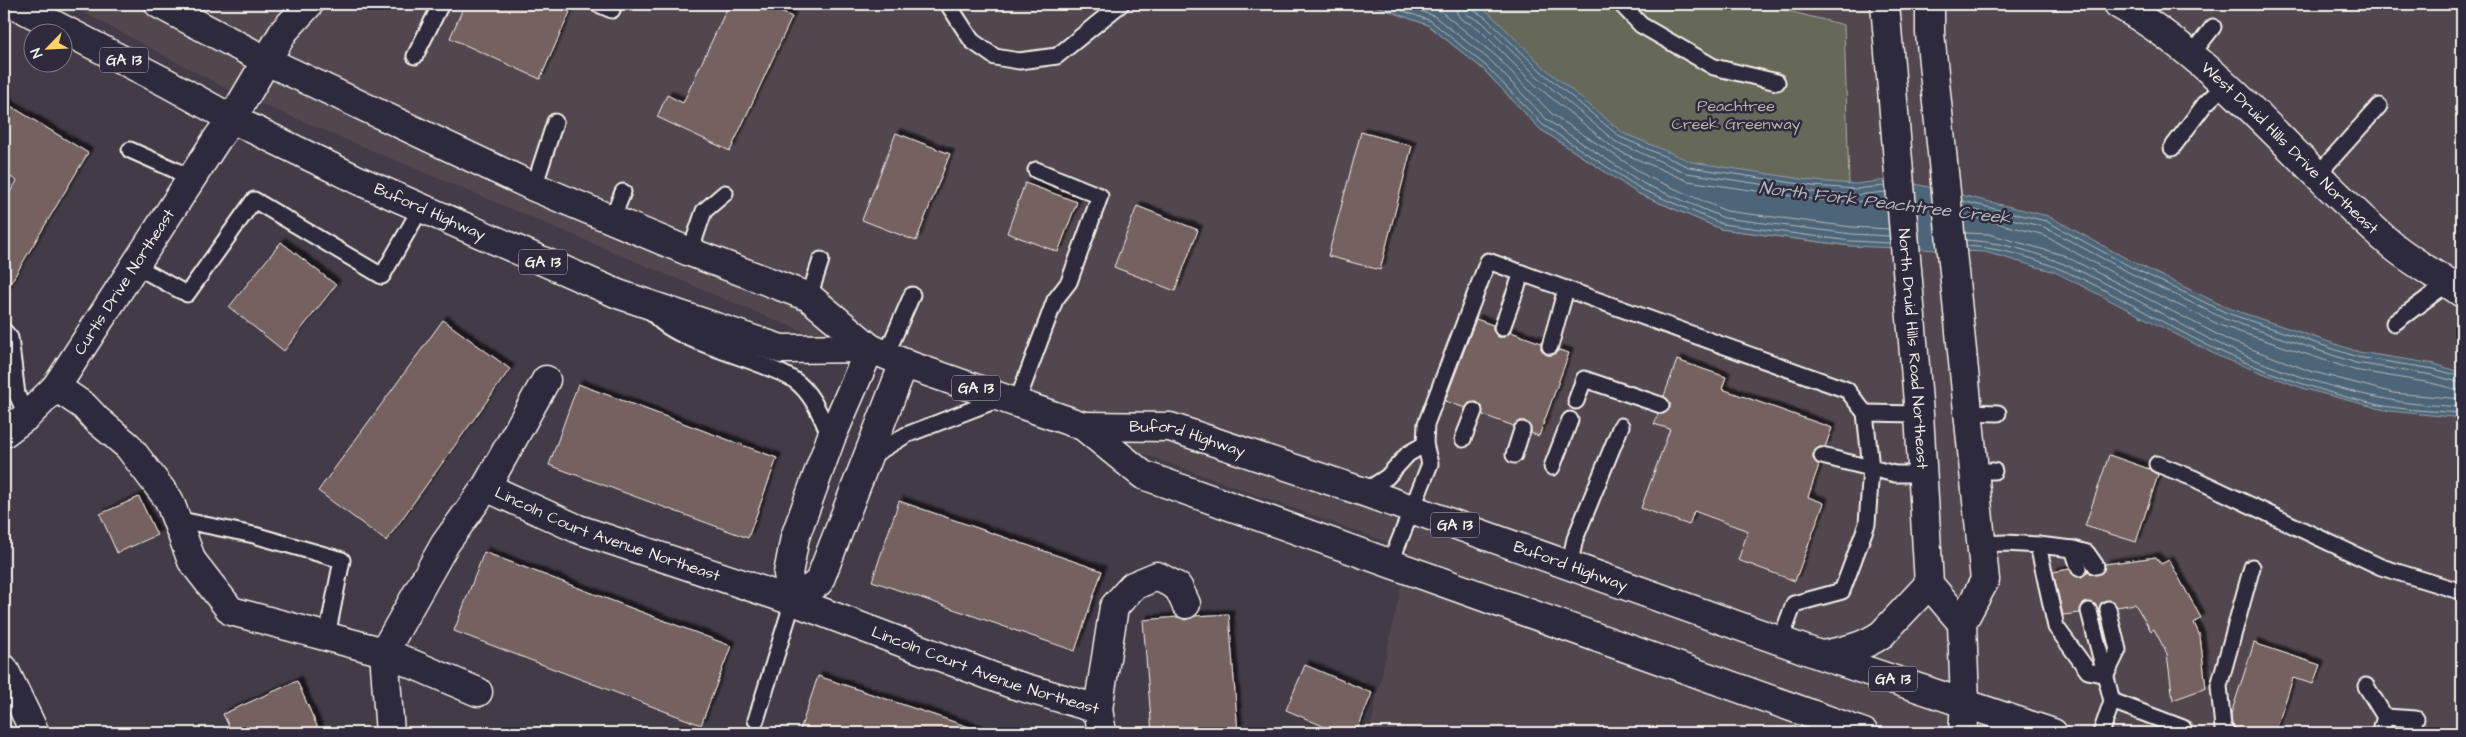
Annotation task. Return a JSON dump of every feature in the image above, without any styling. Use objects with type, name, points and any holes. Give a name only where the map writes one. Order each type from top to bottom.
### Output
[{"type":"main road","name":"Buford Highway","points":[[14,4],[167,83],[232,119],[421,208],[618,294],[780,350],[886,355]]},
{"type":"main road","name":"Buford Highway","points":[[159,4],[267,61],[534,187],[690,252],[809,297],[886,355],[1083,426],[1170,427],[1364,492],[1820,656],[2053,733]]},
{"type":"main road","name":"Curtis Drive Northeast","points":[[4,433],[27,416],[56,387],[134,265],[232,119],[284,31],[308,4]]},
{"type":"main road","name":"North Druid Hills Road Northeast","points":[[1885,4],[1919,414],[1929,584]]},
{"type":"main road","points":[[1930,4],[1930,34],[1960,343],[1968,412],[1984,471],[1981,544],[1985,580],[1962,623],[1965,703],[1963,733]]},
{"type":"main road","name":"West Druid Hills Drive Northeast","points":[[2118,4],[2145,19],[2192,54],[2394,247],[2455,288]]},
{"type":"main road","points":[[886,355],[832,438],[834,486],[821,522],[819,582],[793,602],[788,574],[796,537],[821,522],[834,486],[867,459],[886,355]]},
{"type":"main road","points":[[486,487],[546,380]]},
{"type":"main road","points":[[56,387],[84,406],[128,446],[173,510],[192,561],[231,611],[384,652],[478,692]]},
{"type":"main road","name":"Buford Highway","points":[[1083,426],[1143,475],[1864,733]]},
{"type":"main road","name":"Lincoln Court Avenue Northeast","points":[[384,652],[445,544],[486,487],[578,529],[793,602],[1012,684],[1100,721]]},
{"type":"main road","points":[[1100,721],[1114,607],[1133,586],[1157,576],[1178,587],[1186,604]]},
{"type":"main road","points":[[1820,656],[1852,650],[1874,640],[1882,634],[1929,584],[1962,623]]},
{"type":"main road","points":[[384,652],[390,733]]},
{"type":"main road","points":[[4,669],[35,733]]},
{"type":"lane","points":[[415,56],[441,4]]},
{"type":"lane","points":[[948,4],[972,42],[995,57],[1019,61],[1057,56],[1121,4]]},
{"type":"lane","points":[[1621,4],[1641,25],[1714,67],[1777,82]]},
{"type":"lane","points":[[2192,54],[2213,28]]},
{"type":"lane","points":[[2172,148],[2205,104],[2225,85]]},
{"type":"lane","points":[[2318,174],[2379,106]]},
{"type":"lane","points":[[534,187],[554,122]]},
{"type":"lane","points":[[130,150],[175,170],[190,180]]},
{"type":"lane","points":[[867,459],[906,434],[1010,400],[1055,300],[1069,282],[1100,196],[1036,170]]},
{"type":"lane","points":[[612,219],[623,192]]},
{"type":"lane","points":[[690,252],[704,211],[725,193]]},
{"type":"lane","points":[[134,265],[184,292],[254,200],[382,276],[421,208]]},
{"type":"lane","points":[[809,297],[821,260]]},
{"type":"lane","points":[[1390,564],[1430,464],[1425,444],[1426,424],[1488,261],[1847,390],[1865,413],[1871,468],[1867,524],[1842,591],[1794,604],[1780,641]]},
{"type":"lane","points":[[1502,328],[1522,273]]},
{"type":"lane","points":[[2394,322],[2455,288]]},
{"type":"lane","points":[[1550,346],[1566,289]]},
{"type":"lane","points":[[886,355],[912,295]]},
{"type":"lane","points":[[648,304],[655,318],[671,330],[770,368],[796,381],[816,405],[832,438]]},
{"type":"lane","points":[[4,331],[10,338],[17,395],[27,416]]},
{"type":"lane","points":[[1576,401],[1584,379],[1661,405]]},
{"type":"lane","points":[[1463,439],[1474,411]]},
{"type":"lane","points":[[1968,412],[1998,413]]},
{"type":"lane","points":[[1865,413],[1919,414]]},
{"type":"lane","points":[[1552,466],[1570,420]]},
{"type":"lane","points":[[1569,566],[1575,539],[1621,426]]},
{"type":"lane","points":[[1514,455],[1522,430]]},
{"type":"lane","points":[[1364,492],[1387,477],[1408,454],[1425,444]]},
{"type":"lane","points":[[1822,456],[1895,474],[1923,474]]},
{"type":"lane","points":[[2157,464],[2193,478],[2381,567],[2456,590]]},
{"type":"lane","points":[[173,510],[342,560],[327,636]]},
{"type":"lane","points":[[1981,544],[2006,543],[2073,549],[2088,553],[2096,566]]},
{"type":"lane","points":[[2038,545],[2056,627],[2088,671],[2106,675]]},
{"type":"lane","points":[[2073,549],[2079,568]]},
{"type":"lane","points":[[2228,733],[2223,728],[2219,686],[2252,567]]},
{"type":"lane","points":[[756,720],[793,602]]},
{"type":"lane","points":[[2106,675],[2118,650],[2108,609]]},
{"type":"lane","points":[[2089,612],[2112,701],[2100,733]]},
{"type":"lane","points":[[2366,686],[2385,717],[2380,733]]},
{"type":"lane","points":[[2112,701],[2184,728],[2181,733]]},
{"type":"lane","points":[[2385,717],[2416,719]]},
{"type":"shaded area","points":[[68,4],[2462,4],[2462,733],[1369,733],[1409,550],[782,323],[231,91]]},
{"type":"green space","name":"Peachtree Creek Greenway","points":[[1370,4],[1760,4],[1844,25],[1851,246],[1721,229],[1639,194],[1540,129],[1483,69],[1428,25]]},
{"type":"water","name":"North Fork Peachtree Creek","points":[[1370,4],[1469,4],[1488,12],[1546,69],[1623,133],[1692,162],[1814,181],[1855,184],[1895,179],[2048,216],[2135,263],[2228,308],[2359,352],[2435,364],[2462,373],[2462,418],[2389,411],[2305,389],[2222,358],[2055,272],[1985,252],[1851,246],[1721,229],[1639,194],[1540,129],[1483,69],[1428,25]]},
{"type":"building","points":[[465,4],[552,4],[570,12],[540,79],[450,38]]},
{"type":"building","points":[[729,4],[763,4],[792,17],[730,151],[657,117],[667,95],[683,103]]},
{"type":"building","points":[[4,102],[88,153],[4,294],[4,202],[17,181],[4,173]]},
{"type":"building","points":[[1361,132],[1412,146],[1380,270],[1328,256]]},
{"type":"building","points":[[896,133],[950,154],[916,241],[862,220]]},
{"type":"building","points":[[1025,183],[1077,202],[1058,252],[1007,233]]},
{"type":"building","points":[[1137,206],[1198,230],[1175,291],[1114,267]]},
{"type":"building","points":[[281,242],[336,285],[284,351],[229,307]]},
{"type":"building","points":[[1476,319],[1493,325],[1493,330],[1498,337],[1504,337],[1511,332],[1541,343],[1541,349],[1547,355],[1553,355],[1559,350],[1569,353],[1539,436],[1531,433],[1531,428],[1525,421],[1520,421],[1514,426],[1483,415],[1482,406],[1477,402],[1469,403],[1465,408],[1445,401]]},
{"type":"building","points":[[443,320],[510,369],[386,541],[318,491]]},
{"type":"building","points":[[1677,360],[1726,377],[1722,389],[1832,428],[1825,447],[1819,447],[1813,454],[1813,459],[1819,465],[1808,497],[1824,503],[1795,581],[1738,560],[1748,531],[1694,511],[1689,525],[1641,508],[1670,429],[1654,424],[1658,414],[1663,414],[1670,408],[1670,403],[1664,396]]},
{"type":"building","points":[[578,384],[777,458],[748,538],[549,465]]},
{"type":"building","points":[[2109,455],[2149,469],[2158,475],[2136,542],[2085,526]]},
{"type":"building","points":[[139,497],[157,535],[117,553],[100,514]]},
{"type":"building","points":[[899,501],[1102,571],[1075,651],[872,581]]},
{"type":"building","points":[[484,552],[731,646],[701,725],[454,631]]},
{"type":"building","points":[[2156,557],[2161,564],[2169,560],[2201,618],[2194,623],[2200,636],[2206,688],[2173,700],[2167,654],[2154,629],[2151,631],[2135,604],[2117,607],[2114,602],[2106,600],[2101,603],[2098,610],[2095,604],[2087,602],[2082,605],[2080,613],[2063,615],[2053,572],[2070,569],[2077,577],[2082,577],[2088,571],[2097,575],[2104,570],[2105,564]]},
{"type":"building","points":[[1229,614],[1238,733],[1152,733],[1143,620],[1178,617],[1185,620],[1195,616]]},
{"type":"building","points":[[2254,643],[2320,665],[2313,684],[2293,678],[2275,733],[2238,733],[2232,724],[2231,714]]},
{"type":"building","points":[[1305,665],[1372,693],[1356,733],[1339,733],[1286,710]]},
{"type":"building","points":[[818,676],[978,730],[978,733],[799,733]]},
{"type":"building","points":[[297,681],[320,733],[232,733],[223,714]]}]
